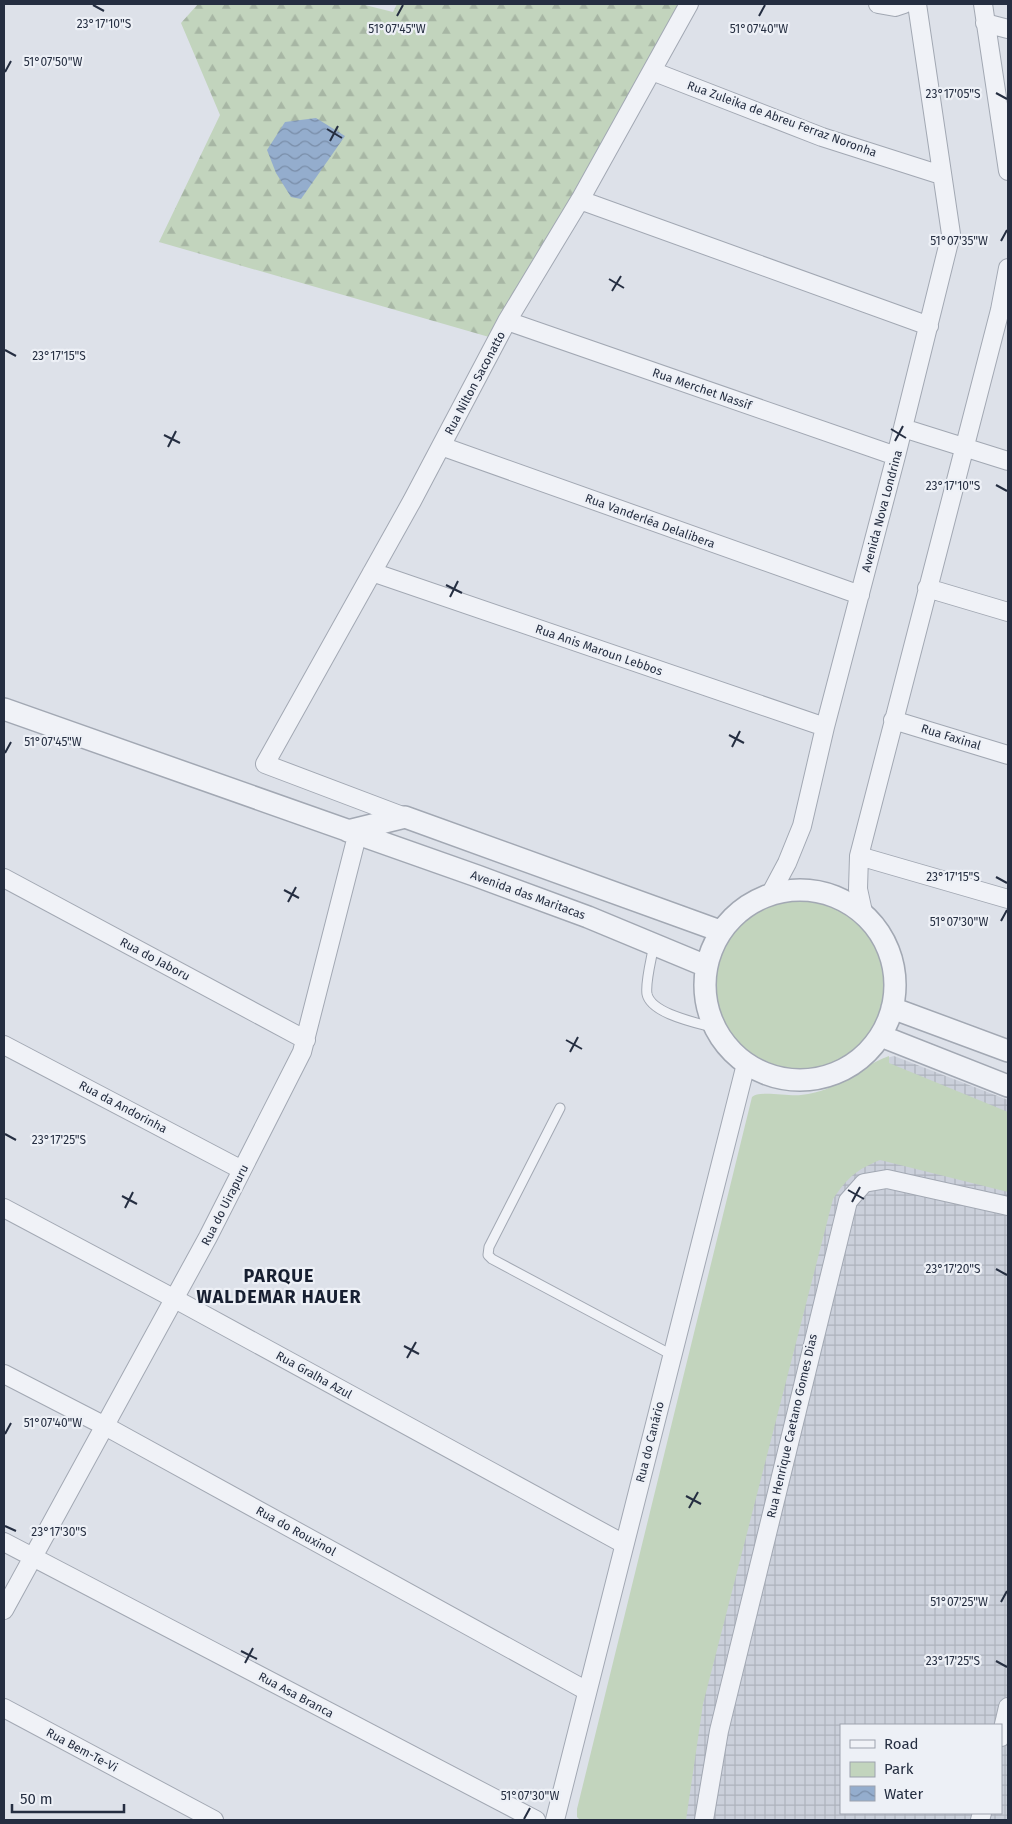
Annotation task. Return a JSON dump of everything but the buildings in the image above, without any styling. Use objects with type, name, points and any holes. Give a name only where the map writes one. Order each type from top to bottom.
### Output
[{"type":"street","name":"Rua Nilton Saconatto","points":[[405,817],[265,764],[441,446],[507,321],[580,200],[689,4]]},
{"type":"street","points":[[878,4],[895,7],[904,4]]},
{"type":"street","name":"Avenida Nova Londrina","points":[[771,893],[788,863],[802,826],[825,727],[896,456],[951,234],[940,175],[917,4]]},
{"type":"street","points":[[983,4],[1008,171]]},
{"type":"street","points":[[985,23],[1008,29]]},
{"type":"street","name":"Rua Zuleika de Abreu Ferraz Noronha","points":[[652,71],[822,137],[940,175]]},
{"type":"street","points":[[580,200],[929,326]]},
{"type":"street","points":[[863,912],[858,889],[859,856],[964,448],[1004,311],[1008,268]]},
{"type":"street","name":"Rua Merchet Nassif","points":[[507,321],[896,456]]},
{"type":"street","points":[[903,428],[1008,461]]},
{"type":"street","name":"Rua Vanderléa Delalibera","points":[[441,446],[860,595]]},
{"type":"street","name":"Rua Anis Maroun Lebbos","points":[[372,572],[825,727]]},
{"type":"street","points":[[927,588],[1008,612]]},
{"type":"street","name":"Avenida das Maritacas","points":[[4,709],[355,831],[576,912],[706,966]]},
{"type":"street","name":"Rua Faxinal","points":[[893,720],[1008,754]]},
{"type":"street","points":[[355,831],[405,817],[720,931]]},
{"type":"street","name":"Rua do Uirapuru","points":[[4,1610],[175,1299],[302,1052],[355,831]]},
{"type":"street","points":[[859,856],[1008,899]]},
{"type":"street","name":"Rua do Jaboru","points":[[4,878],[306,1040]]},
{"type":"street","points":[[576,912],[586,883]]},
{"type":"street","points":[[795,889],[819,891],[842,899],[863,912],[878,930],[889,950],[895,972],[896,994],[881,1036],[868,1053],[850,1066],[830,1075],[816,1078],[787,1079],[766,1074],[746,1064],[734,1054],[715,1028],[705,998],[706,966],[711,948],[720,931],[733,916],[750,902],[771,893],[795,889]]},
{"type":"street","points":[[892,1008],[1008,1051]]},
{"type":"street","points":[[881,1036],[1008,1086]]},
{"type":"street","name":"Rua da Andorinha","points":[[4,1044],[242,1170]]},
{"type":"street","name":"Rua do Canário","points":[[555,1820],[746,1064]]},
{"type":"street","name":"Rua Henrique Caetano Gomes Dias","points":[[704,1820],[720,1732],[848,1200],[864,1183],[887,1179],[1008,1206]]},
{"type":"street","name":"Rua Gralha Azul","points":[[4,1208],[624,1544]]},
{"type":"street","name":"Rua do Rouxinol","points":[[4,1374],[105,1426],[588,1691]]},
{"type":"street","name":"Rua Asa Branca","points":[[4,1542],[536,1820]]},
{"type":"street","points":[[1002,1733],[1008,1707]]},
{"type":"street","name":"Rua Bem-Te-Vi","points":[[4,1708],[214,1820]]},
{"type":"lane","points":[[654,943],[647,994],[652,1003],[660,1010],[715,1028]]},
{"type":"lane","points":[[560,1108],[489,1247],[488,1255],[492,1259],[672,1355]]},
{"type":"shaded area","points":[[894,1056],[1008,1100],[1008,1820],[620,1820],[846,1083],[883,1059]]},
{"type":"green space","points":[[198,4],[361,4],[393,12],[397,4],[681,4],[496,339],[159,242],[220,115],[181,23]]},
{"type":"green space","points":[[803,897],[820,899],[836,904],[858,917],[870,929],[886,959],[890,984],[888,1001],[883,1017],[870,1039],[858,1051],[828,1067],[803,1071],[786,1069],[770,1064],[748,1051],[736,1039],[720,1009],[716,984],[718,967],[723,951],[736,929],[748,917],[778,901]]},
{"type":"green space","points":[[889,1056],[889,1063],[1008,1112],[1008,1192],[880,1160],[853,1175],[833,1199],[703,1704],[686,1820],[580,1820],[577,1817],[577,1809],[752,1097],[761,1094],[801,1095],[827,1089]]},
{"type":"water","points":[[316,118],[345,136],[301,199],[291,197],[276,173],[267,150],[285,122]]},
{"type":"district","name":"PARQUE WALDEMAR HAUER","points":[[279,1286]]}]
